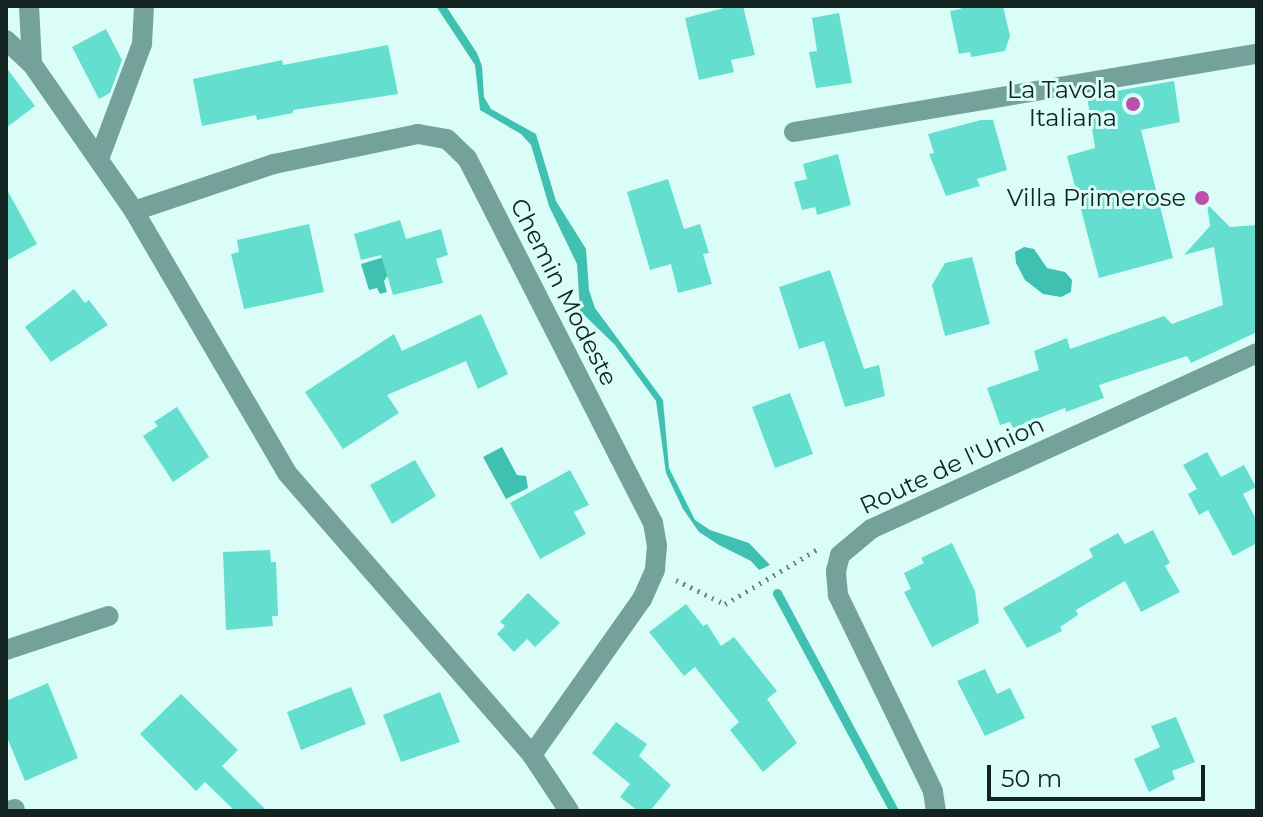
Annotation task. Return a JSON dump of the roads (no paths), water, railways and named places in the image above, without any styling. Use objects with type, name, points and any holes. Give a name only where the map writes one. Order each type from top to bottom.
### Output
[{"type":"street","points":[[29,6],[32,64]]},
{"type":"street","points":[[99,159],[142,44],[144,6]]},
{"type":"street","points":[[6,40],[32,64],[134,211],[287,473],[532,755],[569,811]]},
{"type":"street","points":[[794,132],[1257,54]]},
{"type":"street","name":"Chemin Modeste","points":[[134,211],[274,164],[418,134],[447,139],[467,158],[653,523],[657,546],[655,570],[642,599],[532,755]]},
{"type":"street","name":"Route de l'Union","points":[[936,811],[933,791],[838,595],[836,571],[840,555],[871,529],[1257,353]]},
{"type":"street","points":[[6,650],[109,616]]},
{"type":"waterway","points":[[777,593],[894,811]]},
{"type":"place","name":"La Tavola Italiana","points":[[1133,104]]},
{"type":"place","name":"Villa Primerose","points":[[1202,198]]}]
